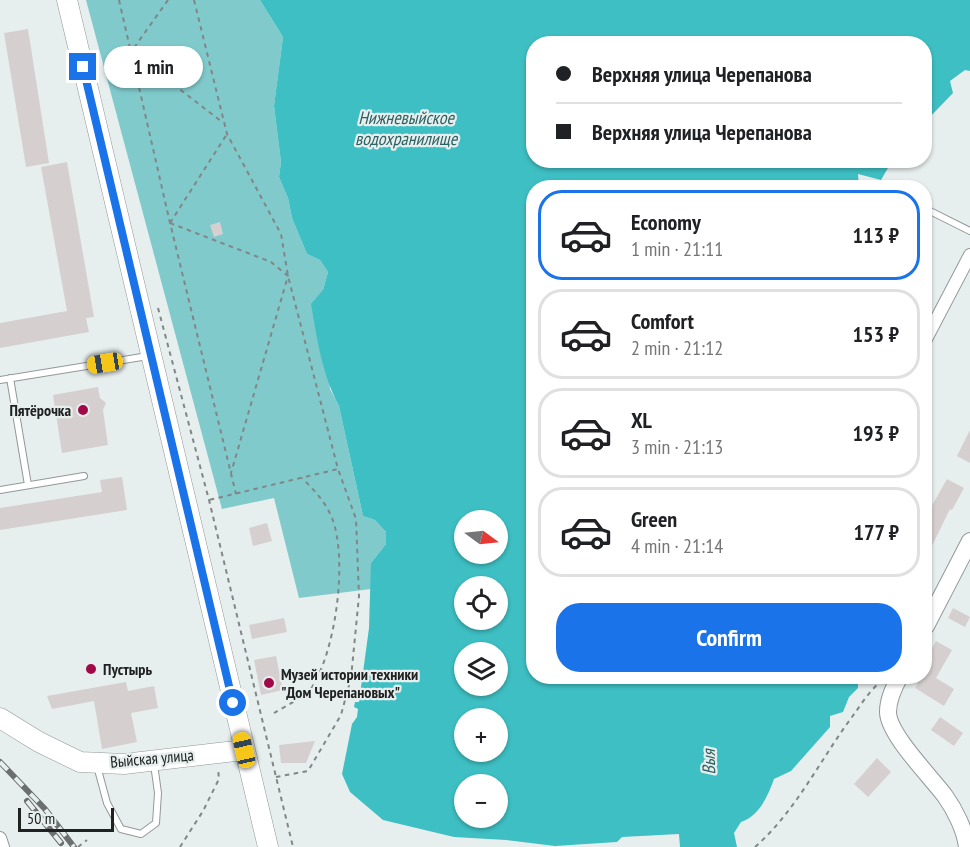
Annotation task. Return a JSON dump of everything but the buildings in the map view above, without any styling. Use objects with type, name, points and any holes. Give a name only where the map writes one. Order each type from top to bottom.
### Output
[{"type":"main road","points":[[67,0],[268,847]]},
{"type":"main road","name":"Выйская улица","points":[[0,718],[39,742],[80,762],[124,764],[244,750]]},
{"type":"street","points":[[932,328],[970,255]]},
{"type":"street","points":[[932,614],[970,541]]},
{"type":"street","points":[[896,684],[888,713],[896,734],[947,798],[959,821],[967,847]]},
{"type":"street","points":[[0,838],[3,847]]},
{"type":"lane","points":[[932,212],[970,231]]},
{"type":"lane","points":[[0,380],[152,355]]},
{"type":"lane","points":[[10,378],[28,485]]},
{"type":"lane","points":[[0,490],[84,476]]},
{"type":"lane","points":[[96,763],[107,803],[121,829],[141,834],[156,822],[158,793],[153,760]]},
{"type":"path","points":[[119,0],[236,494]]},
{"type":"path","points":[[131,52],[168,0]]},
{"type":"path","points":[[194,0],[227,134],[281,234],[288,276],[338,469],[356,519],[359,596],[351,678],[341,715],[308,771],[276,777]]},
{"type":"path","points":[[131,52],[223,122]]},
{"type":"path","points":[[170,223],[227,134]]},
{"type":"path","points":[[170,223],[271,262],[288,276]]},
{"type":"path","points":[[231,474],[288,276]]},
{"type":"path","points":[[157,305],[209,501],[293,847]]},
{"type":"path","points":[[209,501],[338,469]]},
{"type":"path","points":[[274,713],[311,688],[328,652],[341,574],[332,518],[319,494],[302,478]]},
{"type":"path","points":[[756,847],[769,835],[806,786],[841,732],[878,684]]},
{"type":"path","points":[[180,847],[203,811],[219,779],[217,766],[210,753]]},
{"type":"path","points":[[78,847],[87,840]]},
{"type":"shaded area","points":[[86,0],[260,0],[283,37],[274,106],[281,162],[279,177],[307,254],[320,260],[328,272],[323,290],[330,389],[339,406],[363,516],[375,520],[386,532],[386,544],[371,563],[371,589],[299,598],[274,498],[222,509]]},
{"type":"water","name":"Нижневыйское водохранилище","points":[[260,0],[970,0],[970,71],[965,70],[950,81],[953,93],[932,115],[932,36],[526,36],[526,168],[888,168],[881,180],[858,174],[858,180],[526,180],[526,684],[858,684],[858,688],[849,697],[843,712],[830,716],[830,727],[791,771],[774,779],[758,810],[741,822],[734,833],[737,847],[680,847],[679,834],[622,837],[617,842],[555,846],[454,837],[383,820],[350,792],[342,774],[352,724],[357,717],[358,709],[354,707],[355,702],[359,702],[369,628],[371,563],[386,544],[386,532],[375,520],[363,516],[339,406],[328,381],[321,356],[311,304],[323,290],[328,272],[320,260],[307,254],[279,177],[281,162],[274,106],[283,37]]},
{"type":"railway","points":[[0,762],[45,809],[74,847]]},
{"type":"railway","points":[[27,801],[61,843]]},
{"type":"place","name":"Пятёрочка","points":[[83,410]]},
{"type":"place","name":"Пустырь","points":[[91,669]]},
{"type":"place","name":"Музей истории техники \"Дом Черепановых\"","points":[[269,683]]},
{"type":"route","points":[[83,67],[233,703]]},
{"type":"water label","name":"Выя","points":[[709,762]]}]
